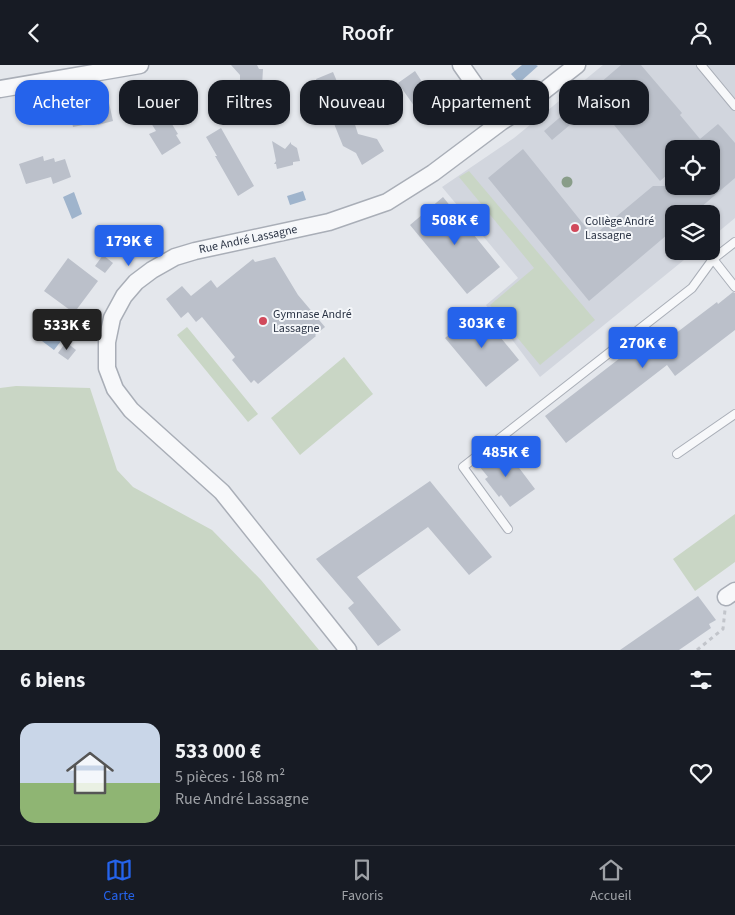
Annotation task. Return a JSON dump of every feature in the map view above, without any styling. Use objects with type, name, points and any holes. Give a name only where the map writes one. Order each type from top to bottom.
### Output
[{"type":"street","points":[[0,89],[140,65]]},
{"type":"street","points":[[461,65],[472,80]]},
{"type":"street","name":"Rue André Lassagne","points":[[549,87],[577,65]]},
{"type":"street","name":"Rue André Lassagne","points":[[348,650],[222,492],[131,410],[114,389],[107,368],[107,342],[112,318],[124,296],[136,281],[175,257],[329,222],[387,202],[434,173],[497,125]]},
{"type":"lane","points":[[701,65],[735,106]]},
{"type":"lane","points":[[720,254],[735,242]]},
{"type":"lane","points":[[508,529],[463,467],[692,288],[712,260]]},
{"type":"lane","points":[[714,260],[735,287]]},
{"type":"lane","points":[[677,455],[735,414]]},
{"type":"path","points":[[697,650],[723,629],[730,594]]},
{"type":"shaded area","name":"Collège André Lassagne","points":[[603,65],[735,65],[735,218],[720,230],[720,205],[665,205],[665,260],[684,260],[540,377],[486,305],[518,278],[442,187],[530,125],[549,125],[549,109],[559,101],[559,125],[649,125],[649,80],[585,80]]},
{"type":"green space","points":[[469,171],[595,320],[540,365],[490,305],[534,268],[459,177]]},
{"type":"green space","points":[[187,327],[258,414],[248,422],[177,335]]},
{"type":"green space","points":[[344,357],[373,394],[300,455],[271,418]]},
{"type":"green space","points":[[16,386],[90,388],[117,470],[133,487],[212,530],[261,580],[319,650],[0,650],[0,388]]},
{"type":"green space","points":[[735,514],[735,562],[695,591],[673,559]]},
{"type":"water","points":[[522,65],[538,66],[522,80],[516,80],[511,74]]},
{"type":"water","points":[[303,191],[306,200],[290,205],[287,196]]},
{"type":"water","points":[[74,192],[82,214],[72,219],[63,197]]},
{"type":"water","points":[[60,317],[72,327],[54,350],[42,341]]},
{"type":"building","points":[[231,65],[257,65],[259,69],[263,69],[262,80],[240,80],[240,75]]},
{"type":"building","points":[[621,65],[641,65],[682,113],[680,115],[700,139],[718,124],[735,143],[735,178],[720,191],[720,140],[665,140],[665,177],[660,181],[614,125],[649,125],[649,80],[604,80]]},
{"type":"building","points":[[415,71],[421,80],[413,80],[413,104],[403,90],[402,80]]},
{"type":"building","points":[[333,72],[336,80],[316,80]]},
{"type":"building","points":[[109,103],[113,121],[109,122]]},
{"type":"building","points":[[559,118],[559,125],[570,125],[552,140],[544,131]]},
{"type":"building","points":[[152,125],[172,125],[181,143],[162,155],[149,134],[156,131]]},
{"type":"building","points":[[335,125],[355,125],[358,134],[377,139],[384,151],[362,165],[356,153],[343,146]]},
{"type":"building","points":[[221,128],[254,186],[238,196],[206,137]]},
{"type":"building","points":[[272,141],[285,149],[291,142],[297,148],[300,161],[277,169],[276,164],[274,164],[276,161]]},
{"type":"building","points":[[523,149],[593,236],[653,186],[665,186],[665,195],[715,195],[704,205],[665,205],[665,237],[589,301],[488,178]]},
{"type":"building","points":[[43,156],[44,161],[54,158],[55,162],[65,159],[71,177],[53,184],[51,177],[26,184],[19,164]]},
{"type":"building","points":[[443,197],[500,267],[467,294],[410,225]]},
{"type":"building","points":[[103,255],[113,263],[105,273],[95,266]]},
{"type":"building","name":"Gymnase André Lassagne","points":[[275,257],[298,295],[325,327],[258,384],[254,380],[251,383],[232,360],[235,357],[202,317],[196,322],[188,312],[181,318],[166,299],[182,286],[191,296],[211,280],[217,288],[253,259],[255,262]]},
{"type":"building","points":[[68,258],[98,281],[74,313],[44,291]]},
{"type":"building","points":[[733,292],[735,293],[735,330],[675,376],[667,365],[566,443],[545,416],[646,338],[655,349]]},
{"type":"building","points":[[478,310],[519,360],[486,387],[445,338]]},
{"type":"building","points":[[66,342],[76,350],[68,360],[58,353]]},
{"type":"building","points":[[504,448],[535,489],[510,507],[501,495],[499,497],[485,479],[488,477],[479,466]]},
{"type":"building","points":[[430,481],[492,557],[469,575],[428,527],[357,577],[401,630],[378,646],[348,608],[354,603],[316,559]]},
{"type":"building","points":[[698,596],[716,620],[709,624],[711,628],[679,650],[620,650]]},
{"type":"place","name":"Collège André Lassagne","points":[[575,228]]},
{"type":"place","name":"Gymnase André Lassagne","points":[[263,321]]}]
